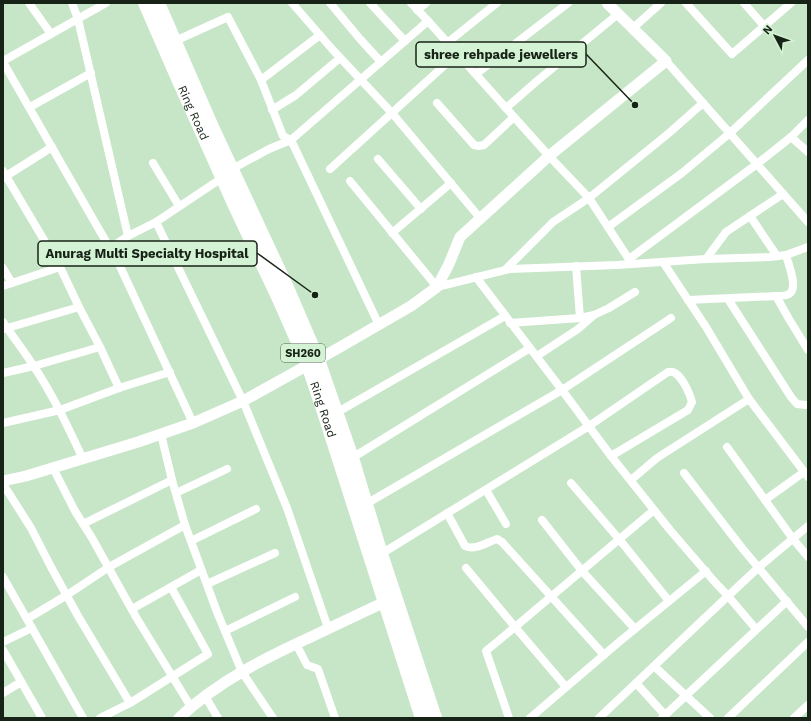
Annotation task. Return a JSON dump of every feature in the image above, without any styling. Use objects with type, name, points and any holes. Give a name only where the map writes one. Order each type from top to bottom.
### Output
[{"type":"highway","name":"Ring Road","points":[[156,3],[175,41],[212,127],[227,173]]},
{"type":"highway","name":"Ring Road","points":[[156,3],[279,299],[313,362],[336,413],[352,458],[381,554],[435,718]]},
{"type":"highway","name":"Ring Road","points":[[313,362],[322,406],[422,718]]},
{"type":"street","points":[[29,3],[51,34]]},
{"type":"street","points":[[72,3],[78,19],[91,73],[128,236]]},
{"type":"street","points":[[106,3],[3,62],[118,262],[194,423]]},
{"type":"street","points":[[292,3],[340,58],[392,113],[480,218]]},
{"type":"street","points":[[330,3],[381,62]]},
{"type":"street","points":[[370,3],[406,41]]},
{"type":"street","points":[[411,3],[549,156],[589,198],[631,262]]},
{"type":"street","points":[[418,10],[426,3]]},
{"type":"street","points":[[447,42],[497,3]]},
{"type":"street","points":[[476,74],[568,3]]},
{"type":"street","points":[[607,3],[666,61],[808,222]]},
{"type":"street","points":[[633,28],[660,3]]},
{"type":"street","points":[[686,3],[732,54],[791,3]]},
{"type":"street","points":[[744,3],[764,26]]},
{"type":"street","points":[[506,108],[618,14]]},
{"type":"street","points":[[175,41],[228,17],[261,80],[282,136],[291,140],[379,325]]},
{"type":"street","points":[[110,248],[128,236],[156,222],[227,173],[269,149],[291,140],[428,21]]},
{"type":"street","points":[[261,80],[320,35]]},
{"type":"street","points":[[330,169],[457,54]]},
{"type":"street","points":[[272,110],[296,96],[340,58]]},
{"type":"street","points":[[608,227],[682,172],[730,133],[808,60]]},
{"type":"street","points":[[437,287],[449,264],[460,237],[549,156],[666,61]]},
{"type":"street","points":[[30,107],[91,73]]},
{"type":"street","points":[[437,103],[474,145],[484,145],[514,117]]},
{"type":"street","points":[[505,270],[553,222],[589,198],[669,133],[703,103]]},
{"type":"street","points":[[631,262],[791,137],[808,120]]},
{"type":"street","points":[[791,137],[808,152]]},
{"type":"street","points":[[52,147],[4,175],[60,266],[119,388]]},
{"type":"street","points":[[378,159],[421,209]]},
{"type":"street","points":[[153,163],[180,206]]},
{"type":"street","points":[[350,181],[437,287]]},
{"type":"street","points":[[392,233],[451,183]]},
{"type":"street","points":[[706,259],[726,232],[783,194]]},
{"type":"street","points":[[688,300],[776,296],[789,294],[792,291],[794,284],[782,255],[750,216]]},
{"type":"street","points":[[156,222],[243,401],[287,508],[328,628]]},
{"type":"street","points":[[130,703],[67,595],[31,528],[3,483],[162,434],[194,423],[243,401],[379,325],[411,306],[437,287],[510,269],[782,255],[808,247]]},
{"type":"street","points":[[663,262],[706,327],[749,399],[806,474],[764,500]]},
{"type":"street","points":[[3,286],[60,266]]},
{"type":"street","points":[[576,266],[580,318]]},
{"type":"street","points":[[3,268],[12,283]]},
{"type":"street","points":[[476,277],[611,456],[654,510],[756,630]]},
{"type":"street","points":[[510,323],[580,318],[609,308],[635,292]]},
{"type":"street","points":[[776,296],[808,350]]},
{"type":"street","points":[[728,298],[791,397],[797,404],[807,405]]},
{"type":"street","points":[[79,307],[4,326],[34,366],[60,410],[83,458]]},
{"type":"street","points":[[536,356],[578,329],[594,314]]},
{"type":"street","points":[[336,413],[505,316]]},
{"type":"street","points":[[366,504],[562,390],[671,318]]},
{"type":"street","points":[[3,373],[100,348]]},
{"type":"street","points":[[352,458],[530,348]]},
{"type":"street","points":[[3,423],[60,410],[119,388],[170,372]]},
{"type":"street","points":[[381,554],[589,426],[668,372],[673,372],[676,374],[691,396],[692,402],[688,410],[611,456]]},
{"type":"street","points":[[631,480],[657,458],[749,399]]},
{"type":"street","points":[[162,434],[172,480],[185,525],[201,570],[242,672],[272,718]]},
{"type":"street","points":[[727,447],[764,500],[808,557]]},
{"type":"street","points":[[53,468],[75,511],[191,707]]},
{"type":"street","points":[[176,493],[227,469]]},
{"type":"street","points":[[684,473],[808,627]]},
{"type":"street","points":[[83,524],[172,480]]},
{"type":"street","points":[[571,483],[669,601]]},
{"type":"street","points":[[486,490],[506,524]]},
{"type":"street","points":[[191,541],[256,509]]},
{"type":"street","points":[[509,718],[486,651],[654,510]]},
{"type":"street","points":[[447,513],[465,546],[473,548],[497,539],[502,542],[604,655]]},
{"type":"street","points":[[542,520],[582,571],[634,629]]},
{"type":"street","points":[[27,619],[67,595],[108,567],[185,525]]},
{"type":"street","points":[[599,718],[759,567],[808,526]]},
{"type":"street","points":[[207,584],[275,553]]},
{"type":"street","points":[[466,568],[566,687]]},
{"type":"street","points":[[132,609],[201,570]]},
{"type":"street","points":[[530,718],[634,629],[706,571]]},
{"type":"street","points":[[3,577],[83,718]]},
{"type":"street","points":[[100,718],[130,703],[208,654],[171,588]]},
{"type":"street","points":[[225,631],[295,597]]},
{"type":"street","points":[[636,683],[664,716],[787,601]]},
{"type":"street","points":[[179,718],[205,696],[242,672],[278,652],[385,602]]},
{"type":"street","points":[[3,642],[32,628]]},
{"type":"street","points":[[728,718],[808,642]]},
{"type":"street","points":[[296,644],[307,665],[318,669],[335,718]]},
{"type":"street","points":[[3,650],[42,718]]},
{"type":"street","points":[[654,666],[710,718]]},
{"type":"street","points":[[3,693],[21,682]]},
{"type":"street","points":[[205,696],[218,718]]},
{"type":"street","points":[[794,718],[808,705]]},
{"type":"place","name":"shree rehpade jewellers","points":[[635,105]]},
{"type":"place","name":"Anurag Multi Specialty Hospital","points":[[315,295]]}]
